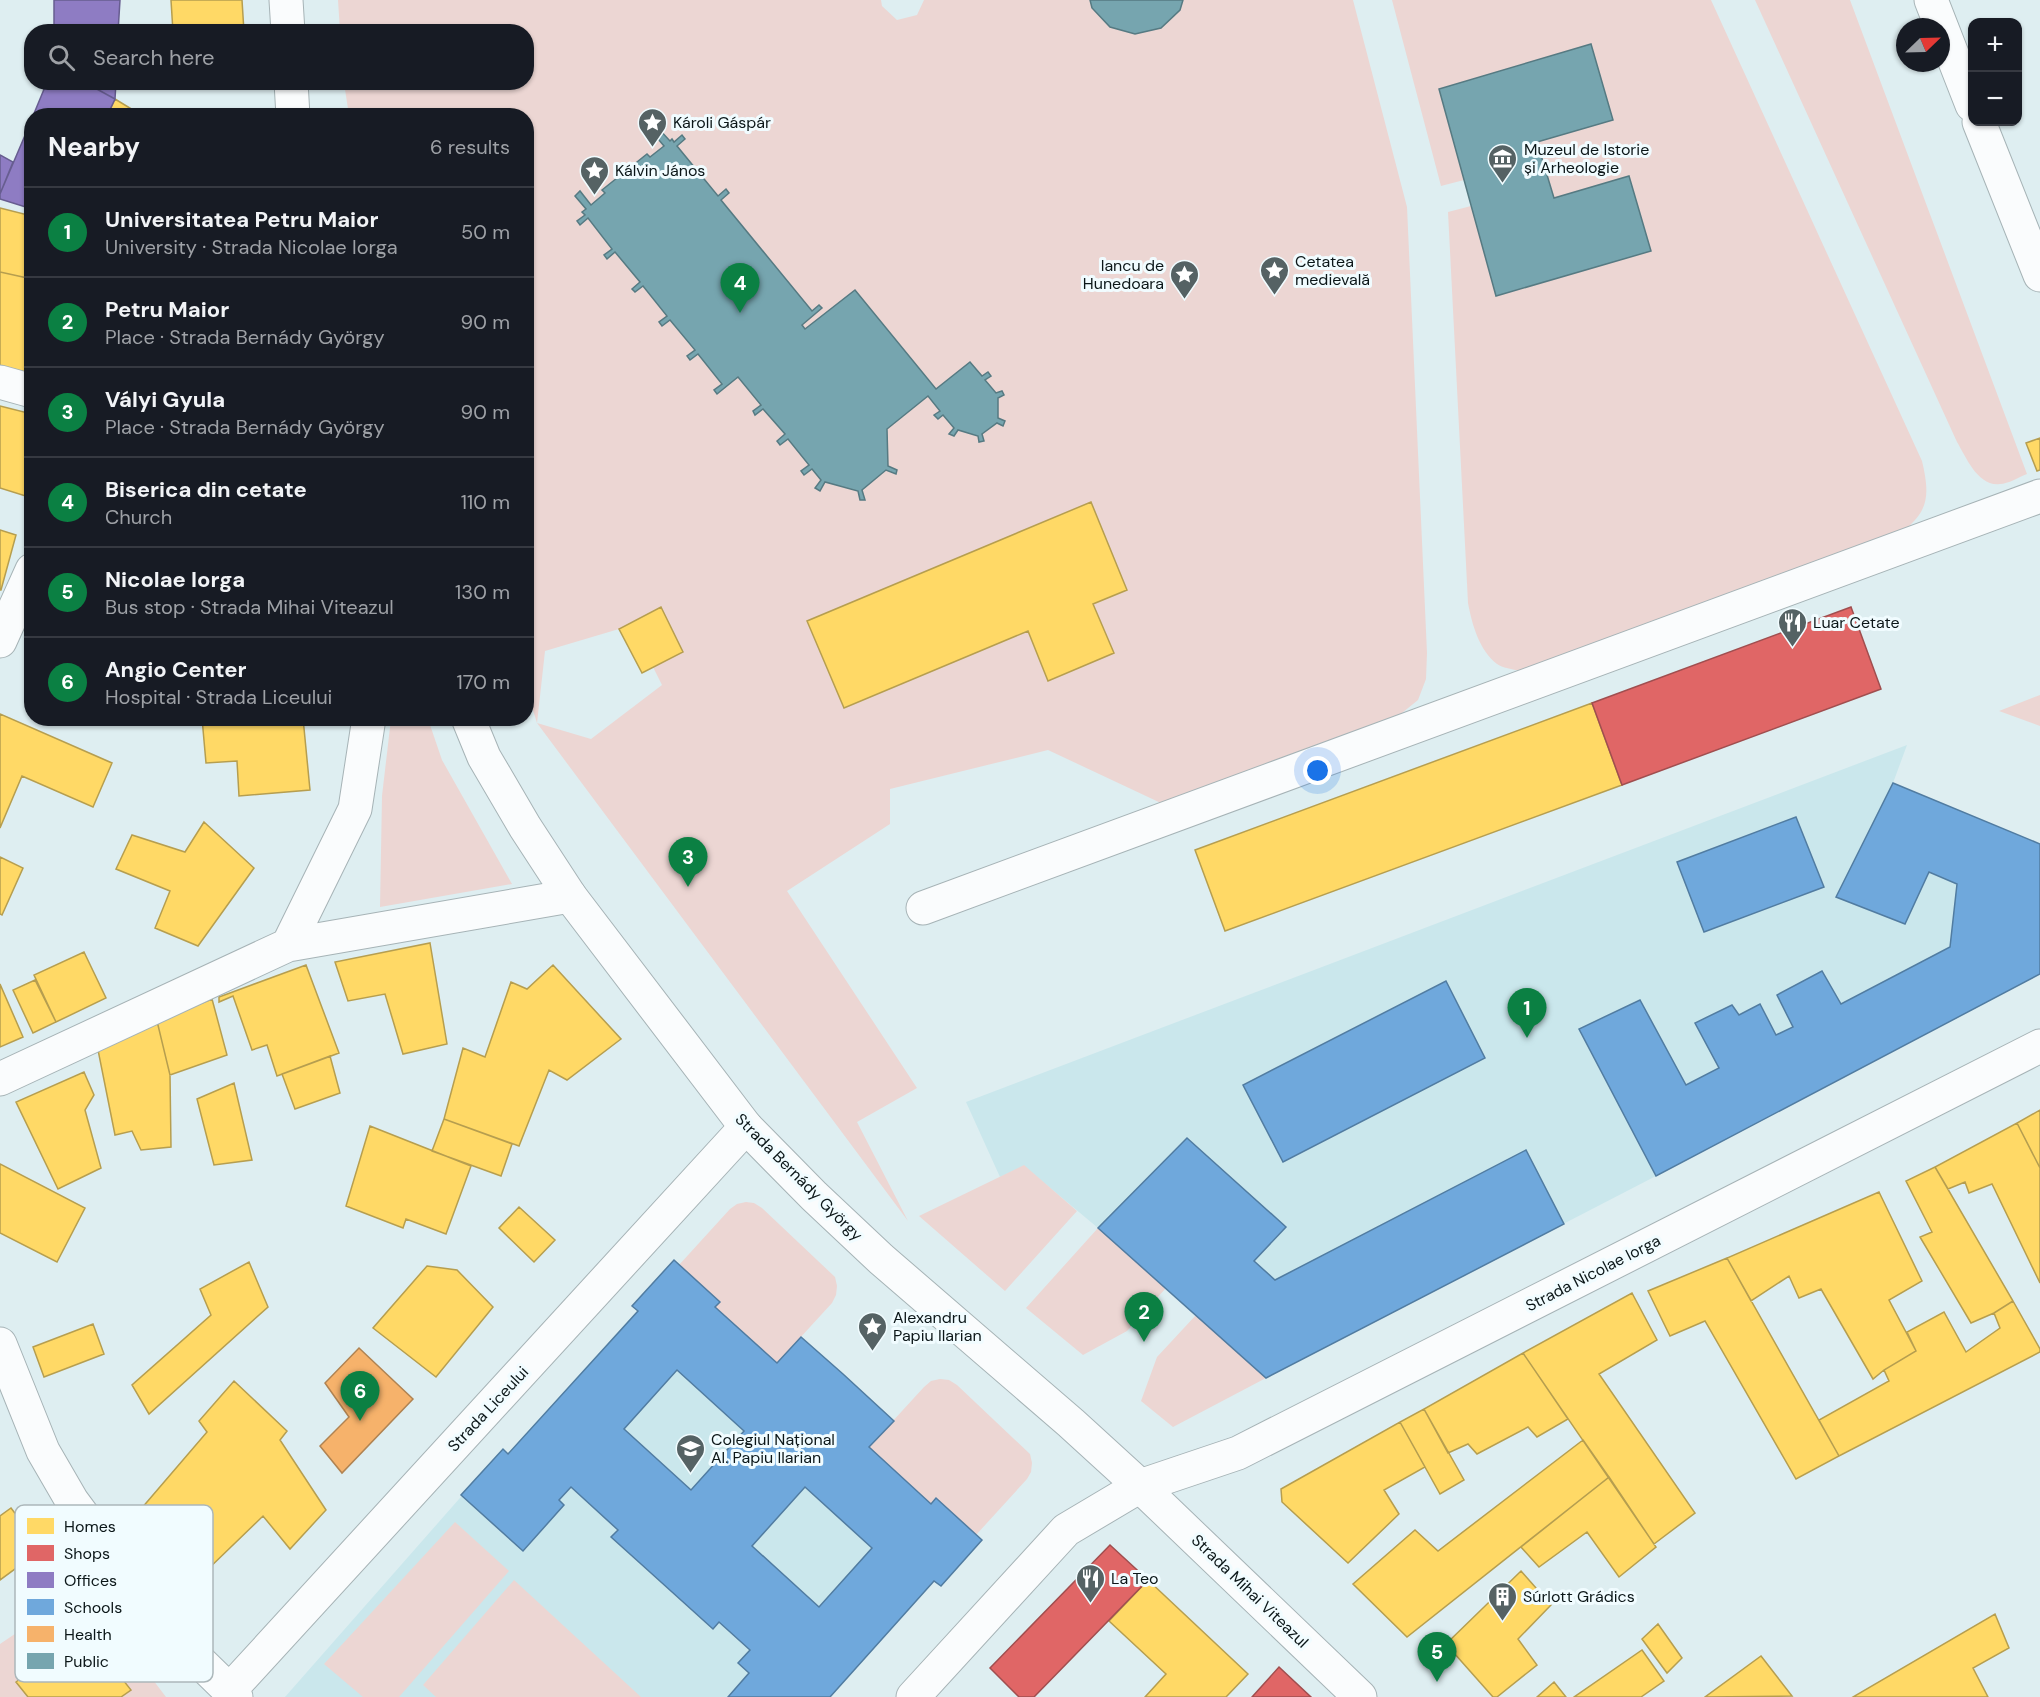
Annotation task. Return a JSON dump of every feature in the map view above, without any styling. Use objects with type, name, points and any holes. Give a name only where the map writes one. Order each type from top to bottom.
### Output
[{"type":"street","points":[[285,0],[287,24]]},
{"type":"street","points":[[1931,0],[1968,95]]},
{"type":"street","points":[[1981,126],[2040,275]]},
{"type":"street","points":[[0,382],[24,389]]},
{"type":"street","points":[[922,908],[2040,496]]},
{"type":"street","points":[[0,641],[24,588]]},
{"type":"street","points":[[288,945],[355,809],[368,726]]},
{"type":"street","name":"Strada Bernády György","points":[[471,726],[484,757],[525,827],[570,896],[746,1127],[881,1259],[1062,1415],[1140,1486]]},
{"type":"street","points":[[0,1079],[288,945],[570,896]]},
{"type":"street","name":"Strada Nicolae Iorga","points":[[913,1697],[1066,1530],[1140,1486],[1238,1453],[2040,1046]]},
{"type":"street","name":"Strada Liceului","points":[[233,1694],[746,1127]]},
{"type":"street","points":[[0,1344],[43,1451],[75,1505]]},
{"type":"street","name":"Strada Mihai Viteazul","points":[[1140,1486],[1360,1697]]},
{"type":"street","points":[[213,1675],[233,1694]]},
{"type":"shaded area","points":[[338,0],[881,0],[882,6],[897,20],[917,15],[924,0],[1353,0],[1407,207],[1427,653],[1426,679],[1418,700],[1397,717],[1163,804],[1048,750],[890,789],[890,824],[787,891],[917,1088],[857,1122],[908,1221],[537,723],[534,713],[534,108],[348,108],[345,90],[534,90],[534,24],[340,24]],"holes":[[[660,608],[683,652],[653,667],[662,685],[591,739],[537,723],[545,651],[619,629]]]},
{"type":"shaded area","points":[[1392,0],[1711,0],[1922,461],[1926,486],[1924,505],[1906,529],[1895,537],[1520,671],[1497,664],[1485,652],[1477,636],[1468,603],[1448,212],[1471,206],[1497,296],[1651,251],[1629,176],[1554,198],[1537,142],[1612,120],[1591,45],[1439,89],[1464,180],[1441,186]]},
{"type":"shaded area","points":[[1755,0],[1850,0],[2027,474],[2006,483],[1992,484],[1979,476],[1964,455]]},
{"type":"shaded area","points":[[2040,695],[2040,726],[1999,711]]},
{"type":"shaded area","points":[[390,726],[430,726],[442,760],[512,884],[380,907],[382,796]]},
{"type":"shaded area","points":[[1907,745],[1893,783],[2040,844],[2040,974],[1266,1378],[1098,1228],[1024,1166],[1000,1177],[966,1102]]},
{"type":"shaded area","points":[[1024,1165],[1077,1211],[1005,1291],[919,1216]]},
{"type":"shaded area","points":[[746,1202],[754,1203],[762,1208],[835,1277],[837,1286],[832,1303],[777,1363],[715,1307],[679,1265],[730,1209]]},
{"type":"shaded area","points":[[1098,1228],[1166,1288],[1127,1331],[1083,1355],[1026,1308]]},
{"type":"shaded area","name":"Colegiul Național Al. Papiu Ilarian","points":[[674,1260],[720,1302],[777,1363],[801,1337],[894,1421],[870,1447],[982,1540],[941,1586],[934,1581],[830,1697],[285,1697],[503,1449],[508,1453],[637,1311],[632,1306]]},
{"type":"shaded area","points":[[1196,1315],[1266,1378],[1173,1427],[1141,1401],[1157,1357]]},
{"type":"shaded area","points":[[949,1380],[957,1385],[1030,1454],[1031,1472],[1027,1479],[976,1535],[931,1504],[869,1447],[924,1387],[931,1381]]},
{"type":"shaded area","points":[[455,1522],[509,1571],[399,1697],[363,1697],[324,1664]]},
{"type":"shaded area","points":[[514,1580],[641,1697],[436,1697],[423,1685]]},
{"type":"shaded area","points":[[15,1634],[15,1682],[155,1682],[166,1697],[0,1697],[0,1644]]},
{"type":"building: Homes","points":[[171,0],[242,0],[244,24],[172,24]]},
{"type":"building: Homes","points":[[115,99],[130,108],[111,108]]},
{"type":"building: Homes","points":[[0,208],[24,214],[24,277],[0,272]]},
{"type":"building: Homes","points":[[0,272],[24,277],[24,373],[0,367]]},
{"type":"building: Homes","points":[[0,406],[24,412],[24,496],[0,488]]},
{"type":"building: Homes","points":[[2040,438],[2040,470],[2037,471],[2026,443]]},
{"type":"building: Homes","points":[[1091,502],[1127,590],[1093,604],[1114,653],[1048,681],[1028,631],[844,708],[807,621]]},
{"type":"building: Homes","points":[[0,530],[16,535],[1,590],[0,590]]},
{"type":"building: Homes","points":[[661,607],[683,652],[642,673],[619,629]]},
{"type":"building: Homes","points":[[1592,703],[1622,785],[1225,931],[1195,850]]},
{"type":"building: Homes","points":[[0,714],[112,763],[93,807],[22,776],[0,828]]},
{"type":"building: Homes","points":[[203,726],[304,726],[310,790],[239,796],[237,761],[206,763]]},
{"type":"building: Homes","points":[[204,822],[254,868],[198,946],[155,928],[170,891],[116,869],[132,835],[185,852]]},
{"type":"building: Homes","points":[[0,857],[23,868],[2,915],[0,914]]},
{"type":"building: Homes","points":[[430,943],[447,1044],[403,1054],[385,994],[348,1001],[335,962]]},
{"type":"building: Homes","points":[[84,952],[106,998],[56,1022],[34,975]]},
{"type":"building: Homes","points":[[306,965],[339,1053],[277,1076],[267,1045],[252,1050],[233,996],[219,1002],[219,997]]},
{"type":"building: Homes","points":[[553,965],[621,1039],[567,1080],[549,1070],[519,1146],[444,1119],[463,1048],[485,1057],[511,982],[527,989]]},
{"type":"building: Homes","points":[[35,980],[56,1022],[33,1033],[13,990]]},
{"type":"building: Homes","points":[[0,984],[23,1037],[0,1047]]},
{"type":"building: Homes","points":[[212,999],[227,1055],[170,1075],[157,1021]]},
{"type":"building: Homes","points":[[157,1021],[170,1075],[171,1147],[141,1150],[132,1131],[115,1135],[98,1050]]},
{"type":"building: Homes","points":[[330,1056],[340,1093],[295,1109],[282,1074]]},
{"type":"building: Homes","points":[[84,1072],[94,1095],[85,1110],[101,1168],[58,1189],[16,1102]]},
{"type":"building: Homes","points":[[234,1083],[252,1160],[214,1165],[197,1099]]},
{"type":"building: Homes","points":[[2040,1110],[2040,1168],[2017,1123]]},
{"type":"building: Homes","points":[[444,1119],[512,1144],[501,1176],[432,1151]]},
{"type":"building: Homes","points":[[2017,1123],[2040,1168],[2040,1283],[1992,1184],[1969,1193],[1965,1182],[1948,1189],[1935,1167]]},
{"type":"building: Homes","points":[[370,1126],[471,1166],[446,1234],[406,1219],[403,1228],[346,1206]]},
{"type":"building: Homes","points":[[0,1164],[85,1208],[57,1262],[0,1233]]},
{"type":"building: Homes","points":[[1935,1167],[2013,1301],[1994,1313],[1971,1323],[1920,1237],[1932,1232],[1906,1181]]},
{"type":"building: Homes","points":[[1879,1192],[1922,1281],[1889,1300],[1916,1351],[1873,1379],[1821,1289],[1799,1298],[1789,1276],[1751,1301],[1727,1258]]},
{"type":"building: Homes","points":[[519,1207],[555,1240],[534,1262],[499,1228]]},
{"type":"building: Homes","points":[[1727,1258],[1839,1456],[1796,1479],[1705,1321],[1670,1336],[1648,1291]]},
{"type":"building: Homes","points":[[249,1262],[268,1307],[149,1414],[132,1385],[211,1315],[200,1289]]},
{"type":"building: Homes","points":[[427,1266],[457,1270],[493,1307],[436,1377],[373,1328]]},
{"type":"building: Homes","points":[[1632,1293],[1657,1340],[1599,1374],[1695,1513],[1654,1544],[1523,1353]]},
{"type":"building: Homes","points":[[2013,1301],[2040,1352],[1839,1456],[1819,1420],[1889,1381],[1884,1370],[1916,1351],[1907,1332],[1944,1312],[1966,1352],[2000,1328],[1994,1313]]},
{"type":"building: Homes","points":[[93,1324],[104,1354],[44,1377],[33,1347]]},
{"type":"building: Homes","points":[[1523,1353],[1568,1419],[1537,1437],[1528,1427],[1477,1454],[1468,1444],[1448,1453],[1424,1409]]},
{"type":"building: Homes","points":[[234,1381],[287,1431],[280,1440],[326,1510],[290,1549],[263,1516],[213,1564],[213,1505],[144,1505],[207,1432],[199,1421]]},
{"type":"building: Homes","points":[[1424,1409],[1464,1480],[1440,1494],[1400,1422]]},
{"type":"building: Homes","points":[[1400,1422],[1425,1467],[1384,1490],[1399,1514],[1348,1563],[1282,1502],[1281,1489]]},
{"type":"building: Homes","points":[[1583,1440],[1609,1477],[1407,1637],[1353,1584],[1415,1530],[1438,1551]]},
{"type":"building: Homes","points":[[1609,1477],[1656,1547],[1619,1577],[1587,1532],[1539,1567],[1521,1547]]},
{"type":"building: Homes","points":[[11,1508],[15,1513],[15,1569],[0,1580],[0,1516]]},
{"type":"building: Homes","name":"Súrlott Grádics","points":[[1521,1571],[1551,1605],[1518,1639],[1537,1665],[1497,1697],[1493,1697],[1446,1644]]},
{"type":"building: Homes","points":[[1148,1580],[1248,1674],[1226,1697],[1145,1697],[1166,1674],[1109,1621]]},
{"type":"building: Homes","points":[[1995,1614],[2009,1648],[1973,1668],[1988,1697],[1853,1697]]},
{"type":"building: Homes","points":[[1658,1624],[1682,1658],[1667,1673],[1642,1639]]},
{"type":"building: Homes","points":[[1642,1650],[1664,1681],[1641,1697],[1574,1697]]},
{"type":"building: Homes","points":[[1761,1656],[1792,1696],[1705,1697]]},
{"type":"building: Homes","points":[[16,1682],[125,1682],[131,1690],[121,1697],[28,1697]]},
{"type":"building: Homes","points":[[1554,1682],[1566,1697],[1537,1697]]},
{"type":"building: Shops","points":[[1851,607],[1881,689],[1622,785],[1592,703]]},
{"type":"building: Shops","points":[[1110,1545],[1148,1580],[1034,1697],[1019,1697],[990,1668]]},
{"type":"building: Shops","points":[[1279,1667],[1311,1697],[1252,1697]]},
{"type":"building: Offices","points":[[54,0],[120,0],[118,24],[54,24]]},
{"type":"building: Offices","points":[[44,90],[99,90],[115,99],[111,108],[36,108]]},
{"type":"building: Offices","points":[[99,90],[116,90],[115,99]]},
{"type":"building: Offices","points":[[24,138],[24,206],[0,199],[0,194]]},
{"type":"building: Offices","points":[[0,155],[13,162],[0,194]]},
{"type":"building: Schools","points":[[1893,783],[2040,844],[2040,974],[1656,1176],[1579,1029],[1640,1000],[1686,1085],[1719,1068],[1695,1023],[1732,1005],[1739,1015],[1760,1004],[1776,1035],[1793,1027],[1777,995],[1822,971],[1841,1004],[1950,947],[1957,884],[1929,872],[1905,924],[1836,897]]},
{"type":"building: Schools","points":[[1796,817],[1824,887],[1704,932],[1677,862]]},
{"type":"building: Schools","points":[[1446,981],[1485,1058],[1283,1162],[1243,1085]]},
{"type":"building: Schools","points":[[1187,1138],[1286,1227],[1254,1261],[1275,1280],[1526,1150],[1564,1224],[1266,1378],[1098,1228]]},
{"type":"building: Schools","points":[[674,1260],[720,1302],[715,1307],[777,1363],[801,1337],[894,1421],[869,1447],[931,1504],[936,1498],[982,1540],[941,1586],[934,1581],[830,1697],[728,1697],[749,1673],[738,1663],[750,1650],[719,1622],[713,1629],[611,1537],[618,1530],[571,1487],[559,1500],[564,1505],[523,1551],[461,1495],[503,1449],[508,1454],[638,1311],[632,1306]],"holes":[[[677,1370],[744,1431],[691,1490],[624,1429]],[[805,1487],[872,1548],[819,1607],[752,1546]]]},
{"type":"building: Health","points":[[359,1348],[413,1399],[342,1473],[320,1446],[349,1417],[325,1383]]},
{"type":"building: Public","points":[[1090,0],[1183,0],[1180,10],[1161,28],[1135,34],[1110,27],[1092,8]]},
{"type":"building: Public","points":[[1591,44],[1613,120],[1537,142],[1554,198],[1629,176],[1651,251],[1496,296],[1439,89]]},
{"type":"building: Public","points":[[658,128],[670,141],[672,139],[674,142],[682,135],[685,139],[677,146],[718,196],[726,189],[729,193],[721,200],[812,311],[819,305],[822,308],[802,325],[805,329],[855,290],[936,389],[970,362],[982,376],[988,372],[991,376],[985,380],[996,393],[1002,391],[1004,395],[998,398],[998,418],[1005,421],[1003,426],[997,423],[982,434],[984,441],[979,442],[978,436],[958,430],[954,436],[949,434],[954,428],[943,415],[938,419],[934,415],[940,411],[928,396],[887,429],[888,466],[897,470],[896,474],[886,470],[862,490],[865,500],[860,500],[858,491],[825,482],[820,491],[815,488],[821,480],[812,469],[804,475],[801,471],[809,465],[788,439],[780,445],[777,441],[785,434],[763,409],[755,415],[753,411],[761,405],[738,377],[717,394],[714,390],[722,384],[698,354],[690,360],[687,356],[695,350],[670,320],[662,326],[659,322],[667,316],[643,286],[635,292],[632,289],[640,282],[615,252],[607,259],[604,255],[612,249],[588,218],[580,225],[577,221],[585,215],[582,212],[586,209],[575,196],[580,191],[591,205],[605,193],[602,190],[647,154],[650,157],[664,146],[653,133]]},
{"type":"place","name":"Károli Gáspár","points":[[652,148]]},
{"type":"place","name":"Muzeul de Istorie și Arheologie","points":[[1503,184]]},
{"type":"place","name":"Kálvin János","points":[[594,196]]},
{"type":"place","name":"Cetatea medievală","points":[[1274,296]]},
{"type":"place","name":"Iancu de Hunedoara","points":[[1185,300]]},
{"type":"place","name":"Biserica din cetate","points":[[740,313]]},
{"type":"place","name":"Luar Cetate","points":[[1792,648]]},
{"type":"place","name":"Vályi Gyula","points":[[688,887]]},
{"type":"place","name":"Universitatea Petru Maior","points":[[1527,1038]]},
{"type":"place","name":"Petru Maior","points":[[1144,1342]]},
{"type":"place","name":"Alexandru Papiu Ilarian","points":[[872,1352]]},
{"type":"place","name":"Angio Center","points":[[360,1421]]},
{"type":"place","name":"Colegiul Național Al. Papiu Ilarian","points":[[690,1474]]},
{"type":"place","name":"La Teo","points":[[1090,1604]]},
{"type":"place","name":"Súrlott Grádics","points":[[1502,1622]]},
{"type":"place","name":"Nicolae Iorga","points":[[1437,1682]]}]
